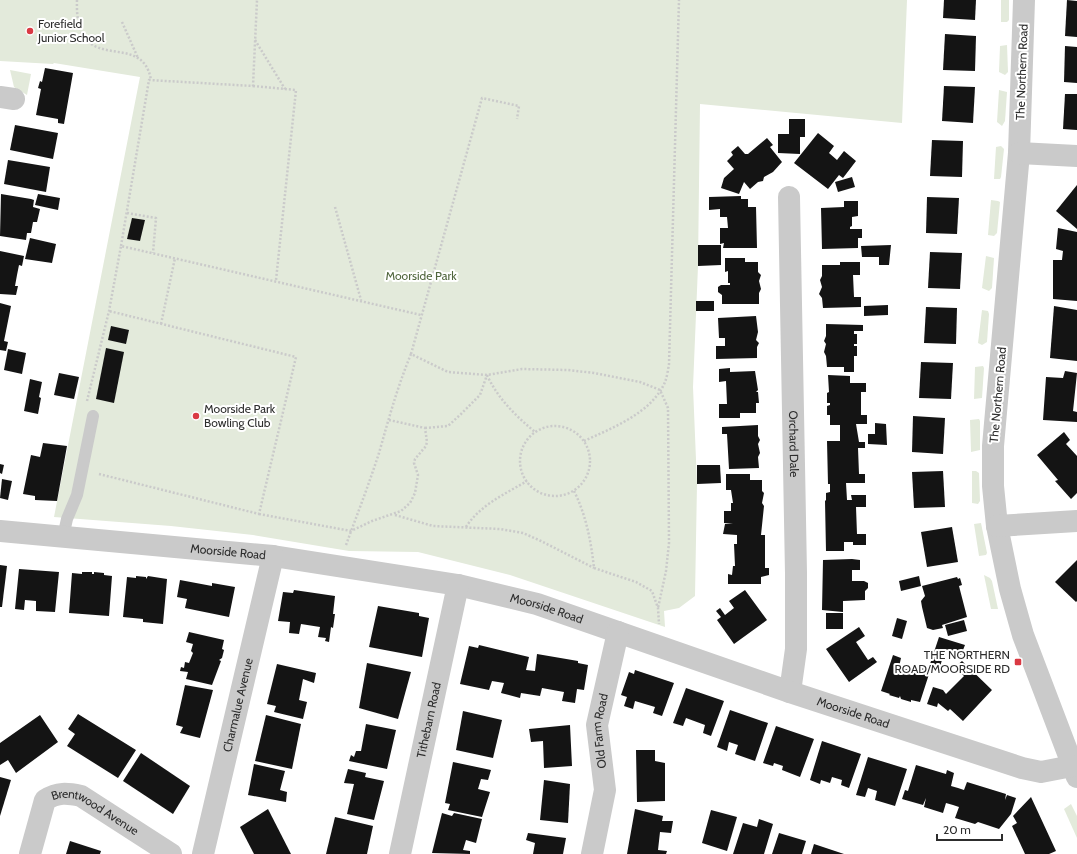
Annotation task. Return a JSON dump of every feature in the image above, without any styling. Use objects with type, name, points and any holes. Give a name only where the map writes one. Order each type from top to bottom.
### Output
[{"type":"street","name":"The Northern Road","points":[[1024,0],[1019,153],[994,446],[993,486],[997,526],[1010,589],[1023,635],[1074,772]]},
{"type":"street","points":[[1019,153],[1077,156]]},
{"type":"street","name":"Orchard Dale","points":[[789,196],[796,611],[796,649],[790,692]]},
{"type":"street","points":[[997,526],[1077,521]]},
{"type":"street","name":"Moorside Road","points":[[0,531],[273,556],[458,585],[537,604],[790,692],[1022,768],[1041,772],[1074,772]]},
{"type":"street","name":"Charmalue Avenue","points":[[203,854],[273,556]]},
{"type":"street","name":"Tithebarn Road","points":[[400,854],[458,585]]},
{"type":"street","name":"Old Farm Road","points":[[592,854],[605,790],[597,725],[618,632]]},
{"type":"street","name":"Brentwood Avenue","points":[[30,854],[45,800],[55,794],[68,793],[81,796],[171,854]]},
{"type":"lane","points":[[63,537],[67,518],[77,495],[93,416]]},
{"type":"path","points":[[77,0],[79,28],[89,43],[103,50],[119,51],[138,58]]},
{"type":"path","points":[[253,86],[257,0]]},
{"type":"path","points":[[584,441],[625,422],[643,410],[665,382],[669,364],[679,0]]},
{"type":"path","points":[[122,22],[138,58],[148,68],[152,80]]},
{"type":"path","points":[[255,39],[285,89]]},
{"type":"path","points":[[93,416],[85,410],[109,311],[149,80],[296,90],[276,280]]},
{"type":"path","points":[[345,548],[368,485],[391,406],[411,354],[482,98],[520,106],[517,120]]},
{"type":"path","points":[[335,207],[362,301]]},
{"type":"path","points":[[127,213],[156,218],[153,253]]},
{"type":"path","points":[[121,246],[276,280],[421,315]]},
{"type":"path","points":[[161,324],[174,258]]},
{"type":"path","points":[[109,311],[296,357],[259,514]]},
{"type":"path","points":[[411,354],[448,372],[486,375],[522,369],[568,370],[594,373],[640,382],[660,390],[668,408],[670,494],[669,543],[666,571],[658,608],[659,629]]},
{"type":"path","points":[[388,420],[425,428],[448,426],[480,395],[486,375]]},
{"type":"path","points":[[486,375],[506,405],[536,432]]},
{"type":"path","points":[[550,426],[562,426],[578,434],[584,441],[589,453],[590,466],[586,478],[574,491],[553,496],[539,492],[527,481],[520,463],[521,452],[526,441],[536,432],[550,426]]},
{"type":"path","points":[[82,470],[259,514],[351,531],[372,521],[395,514],[410,503],[415,493],[418,475],[414,463],[415,459],[426,446],[425,428]]},
{"type":"path","points":[[466,527],[474,516],[500,497],[527,481]]},
{"type":"path","points":[[574,491],[583,514],[592,548],[594,568]]},
{"type":"path","points":[[395,514],[433,526],[511,530],[522,533],[594,568],[636,582],[652,591],[658,608]]},
{"type":"green space","name":"Moorside Park","points":[[0,0],[907,0],[902,123],[700,104],[698,266],[693,387],[697,484],[695,596],[679,608],[664,611],[665,627],[510,575],[418,552],[349,551],[253,535],[171,526],[54,517],[140,77],[54,63],[0,61]]},
{"type":"green space","points":[[1001,0],[1009,0],[1009,20],[1007,22],[1001,22]]},
{"type":"green space","points":[[1007,45],[1008,72],[1005,75],[999,72],[1000,46]]},
{"type":"green space","points":[[10,70],[31,74],[27,95],[14,87]]},
{"type":"green space","points":[[999,90],[1007,92],[1005,121],[1002,126],[997,122]]},
{"type":"green space","points":[[1001,146],[1004,149],[1001,177],[1000,179],[994,179],[996,147]]},
{"type":"green space","points":[[991,200],[1000,202],[997,233],[994,236],[988,235]]},
{"type":"green space","points":[[986,256],[994,258],[992,288],[989,291],[982,288]]},
{"type":"green space","points":[[982,310],[988,311],[989,314],[987,342],[982,345],[978,343]]},
{"type":"green space","points":[[983,366],[982,398],[974,399],[975,367]]},
{"type":"green space","points":[[979,419],[980,450],[971,452],[970,420]]},
{"type":"green space","points":[[972,471],[979,473],[980,501],[978,504],[972,503]]},
{"type":"green space","points":[[981,523],[987,553],[986,555],[979,556],[974,524]]},
{"type":"green space","points":[[984,575],[992,581],[998,609],[991,609]]},
{"type":"green space","points":[[1071,804],[1077,816],[1077,838],[1064,809]]},
{"type":"building","points":[[944,0],[976,0],[975,20],[943,18]]},
{"type":"building","points":[[1067,0],[1077,1],[1077,37],[1065,36]]},
{"type":"building","points":[[945,34],[976,36],[975,71],[943,70]]},
{"type":"building","points":[[1065,46],[1077,47],[1077,83],[1064,82]]},
{"type":"building","points":[[45,68],[73,73],[64,124],[58,123],[58,119],[36,115],[41,89],[38,88],[40,81],[42,82]]},
{"type":"building","points":[[944,86],[975,87],[973,123],[942,121]]},
{"type":"building","points":[[1065,94],[1077,94],[1077,130],[1063,129]]},
{"type":"building","points":[[789,119],[805,119],[805,137],[800,137],[800,154],[778,153],[778,134],[789,134]]},
{"type":"building","points":[[15,125],[58,133],[53,159],[10,150]]},
{"type":"building","points":[[818,133],[834,146],[829,153],[837,160],[844,151],[856,161],[843,178],[839,175],[828,189],[794,163]]},
{"type":"building","points":[[767,138],[773,145],[770,147],[782,162],[773,172],[764,177],[763,181],[758,182],[750,189],[744,182],[739,194],[721,188],[724,178],[734,169],[727,161],[733,155],[731,152],[738,146],[745,154],[748,154]]},
{"type":"building","points":[[932,140],[963,141],[962,177],[930,176]]},
{"type":"building","points":[[8,160],[50,167],[46,192],[4,184]]},
{"type":"building","points":[[852,177],[855,187],[838,192],[835,182]]},
{"type":"building","points":[[1077,185],[1077,229],[1056,211]]},
{"type":"building","points":[[1,194],[34,200],[33,207],[40,209],[37,222],[33,222],[31,233],[27,233],[26,240],[0,236]]},
{"type":"building","points":[[38,194],[60,198],[58,210],[35,205]]},
{"type":"building","points":[[741,196],[741,199],[748,199],[748,207],[756,207],[757,248],[723,248],[724,243],[720,244],[720,228],[728,228],[727,217],[720,217],[720,209],[709,210],[709,197]]},
{"type":"building","points":[[927,197],[959,198],[957,234],[926,233]]},
{"type":"building","points":[[844,201],[858,201],[858,216],[852,217],[852,226],[850,229],[862,229],[862,238],[858,238],[858,248],[822,249],[821,208],[844,207]]},
{"type":"building","points":[[132,218],[145,220],[140,241],[127,239]]},
{"type":"building","points":[[1058,228],[1077,232],[1077,301],[1053,299],[1053,260],[1062,260],[1063,251],[1056,249]]},
{"type":"building","points":[[30,238],[56,244],[52,263],[25,259]]},
{"type":"building","points":[[698,245],[721,245],[721,265],[698,266]]},
{"type":"building","points":[[891,245],[889,265],[879,265],[879,257],[862,257],[861,246]]},
{"type":"building","points":[[0,251],[24,256],[22,266],[19,265],[15,286],[18,286],[16,295],[0,294]]},
{"type":"building","points":[[930,252],[962,253],[960,289],[928,288]]},
{"type":"building","points":[[725,258],[745,258],[745,262],[758,262],[758,272],[761,275],[759,281],[761,289],[759,293],[759,304],[722,304],[722,295],[718,292],[718,287],[721,285],[730,285],[730,283],[728,283],[728,271],[725,272]]},
{"type":"building","points":[[840,262],[860,262],[860,275],[853,275],[854,297],[861,297],[861,307],[823,308],[822,298],[819,294],[822,287],[820,280],[822,276],[822,265],[840,265]]},
{"type":"building","points":[[696,301],[714,301],[714,311],[696,311]]},
{"type":"building","points":[[0,303],[11,306],[4,341],[8,342],[6,351],[0,350]]},
{"type":"building","points":[[888,305],[888,315],[864,316],[864,306]]},
{"type":"building","points":[[1054,306],[1077,310],[1077,361],[1050,358]]},
{"type":"building","points":[[926,307],[957,308],[956,344],[924,343]]},
{"type":"building","points":[[756,316],[758,332],[756,340],[759,343],[757,347],[757,358],[716,359],[716,346],[725,346],[725,338],[719,338],[718,318]]},
{"type":"building","points":[[826,324],[863,325],[863,331],[854,331],[854,334],[857,334],[857,344],[854,344],[854,346],[857,346],[857,356],[854,356],[854,372],[844,372],[844,367],[827,367],[824,352],[826,344],[824,341],[826,336]]},
{"type":"building","points":[[111,326],[129,330],[126,344],[108,340]]},
{"type":"building","points":[[106,348],[124,352],[114,403],[96,399]]},
{"type":"building","points":[[8,349],[26,353],[22,374],[4,370]]},
{"type":"building","points":[[921,362],[953,363],[951,399],[919,398]]},
{"type":"building","points":[[730,368],[730,372],[755,371],[758,390],[756,392],[758,392],[759,403],[756,403],[756,413],[740,413],[740,418],[719,418],[719,404],[727,404],[726,381],[719,382],[719,369]]},
{"type":"building","points":[[1065,371],[1077,373],[1073,411],[1077,412],[1077,422],[1043,420],[1046,377],[1063,378]]},
{"type":"building","points":[[59,373],[79,377],[74,399],[54,395]]},
{"type":"building","points":[[828,375],[850,376],[850,383],[866,383],[866,392],[861,392],[861,415],[867,415],[867,424],[856,424],[859,442],[865,442],[865,448],[858,448],[859,474],[865,474],[865,483],[846,483],[847,500],[852,500],[851,495],[866,495],[866,507],[856,507],[857,534],[866,534],[866,545],[853,545],[853,542],[844,542],[844,551],[826,551],[825,501],[826,493],[830,492],[830,484],[828,484],[827,441],[840,441],[840,425],[830,425],[830,415],[827,415],[827,406],[830,405],[830,403],[827,403],[827,393],[829,392]]},
{"type":"building","points":[[30,379],[42,382],[38,414],[24,411]]},
{"type":"building","points":[[913,416],[945,418],[943,454],[912,452]]},
{"type":"building","points":[[875,423],[886,424],[887,445],[868,444],[868,434],[875,434]]},
{"type":"building","points":[[758,425],[758,436],[760,440],[758,444],[760,453],[758,457],[759,468],[729,469],[727,434],[722,434],[722,427]]},
{"type":"building","points":[[1064,432],[1070,440],[1066,444],[1077,456],[1077,493],[1071,499],[1055,481],[1058,480],[1037,455]]},
{"type":"building","points":[[43,443],[67,446],[57,501],[35,500],[35,496],[23,494],[31,455],[40,457]]},
{"type":"building","points":[[0,464],[4,465],[2,474],[0,473]]},
{"type":"building","points":[[697,465],[720,465],[721,483],[697,484]]},
{"type":"building","points":[[943,471],[945,507],[914,508],[912,472]]},
{"type":"building","points":[[726,474],[750,474],[750,480],[762,480],[762,491],[764,493],[762,503],[764,506],[761,535],[765,535],[765,568],[769,568],[769,575],[761,577],[761,584],[728,584],[728,574],[732,575],[733,566],[735,566],[734,544],[737,544],[737,535],[723,534],[725,524],[733,524],[724,523],[724,511],[731,511],[731,503],[733,503],[731,490],[726,490]]},
{"type":"building","points":[[2,479],[12,481],[8,500],[0,498]]},
{"type":"building","points":[[952,527],[958,562],[927,567],[921,532]]},
{"type":"building","points":[[823,560],[860,560],[860,570],[852,570],[852,581],[864,581],[868,583],[868,588],[865,591],[865,600],[843,601],[843,612],[822,610]]},
{"type":"building","points":[[1077,560],[1077,601],[1076,602],[1055,582]]},
{"type":"building","points":[[0,565],[7,566],[2,607],[0,607]]},
{"type":"building","points":[[19,569],[59,572],[55,612],[36,611],[36,601],[25,600],[24,610],[15,609]]},
{"type":"building","points":[[82,572],[92,572],[92,574],[94,574],[94,572],[104,573],[104,575],[112,576],[109,616],[69,613],[72,573],[82,574]]},
{"type":"building","points":[[136,576],[146,577],[146,579],[148,576],[167,579],[163,624],[143,622],[143,619],[123,617],[127,577],[136,578]]},
{"type":"building","points":[[919,576],[921,586],[901,591],[899,581]]},
{"type":"building","points":[[957,577],[958,579],[960,578],[962,585],[959,586],[967,617],[942,625],[943,628],[933,630],[927,628],[921,601],[925,596],[922,586]]},
{"type":"building","points":[[180,580],[212,586],[212,583],[235,587],[229,617],[185,608],[187,599],[177,597]]},
{"type":"building","points":[[294,590],[335,596],[333,614],[335,614],[329,642],[325,641],[326,638],[318,637],[320,627],[301,624],[299,634],[289,633],[290,622],[278,621],[283,592],[293,593]]},
{"type":"building","points":[[745,590],[767,620],[734,644],[717,620],[721,617],[716,611],[720,608],[725,615],[734,608],[729,601]]},
{"type":"building","points":[[378,606],[419,613],[419,616],[429,618],[422,657],[369,647]]},
{"type":"building","points":[[826,613],[843,613],[843,629],[826,629]]},
{"type":"building","points":[[897,618],[907,621],[902,639],[892,636]]},
{"type":"building","points":[[964,620],[967,631],[948,636],[945,625]]},
{"type":"building","points":[[859,627],[865,636],[856,642],[868,660],[873,657],[877,662],[849,682],[826,649]]},
{"type":"building","points":[[189,632],[224,640],[222,658],[219,660],[221,661],[212,685],[186,679],[188,672],[180,671],[181,667],[184,668],[185,662],[189,663],[193,653],[191,651],[193,644],[186,642]]},
{"type":"building","points":[[939,637],[965,645],[961,655],[945,649],[940,667],[930,664]]},
{"type":"building","points":[[479,645],[529,657],[526,670],[535,671],[537,654],[578,661],[578,663],[588,665],[584,690],[577,689],[575,703],[562,701],[564,692],[542,688],[540,696],[521,693],[520,698],[501,693],[504,683],[492,681],[489,690],[460,684],[469,646],[478,648]]},
{"type":"building","points":[[893,655],[901,658],[899,667],[919,673],[922,665],[931,668],[920,702],[911,700],[911,702],[901,699],[900,696],[899,698],[881,691]]},
{"type":"building","points":[[962,661],[992,690],[963,721],[950,709],[948,711],[938,703],[937,707],[927,704],[933,687],[943,690],[946,694],[964,676],[955,667]]},
{"type":"building","points":[[367,663],[411,672],[398,719],[359,708]]},
{"type":"building","points":[[277,664],[316,673],[314,683],[303,679],[299,700],[307,702],[303,719],[274,712],[276,706],[267,704]]},
{"type":"building","points":[[635,670],[674,683],[662,716],[653,713],[655,707],[635,701],[633,709],[624,706],[627,697],[621,695],[629,672],[634,674]]},
{"type":"building","points":[[185,685],[213,690],[200,738],[180,733],[183,727],[176,725]]},
{"type":"building","points":[[686,688],[724,701],[711,736],[703,733],[705,725],[686,718],[683,726],[673,723]]},
{"type":"building","points":[[730,710],[768,723],[755,761],[735,754],[738,745],[729,742],[727,751],[717,747]]},
{"type":"building","points":[[463,711],[502,720],[493,758],[456,750]]},
{"type":"building","points":[[78,714],[136,750],[118,778],[67,746],[75,734],[68,729]]},
{"type":"building","points":[[40,715],[58,742],[16,773],[8,760],[0,765],[0,743]]},
{"type":"building","points":[[266,715],[301,724],[292,769],[255,761]]},
{"type":"building","points":[[366,724],[396,730],[387,769],[349,761],[351,755],[354,757],[356,751],[361,751]]},
{"type":"building","points":[[570,725],[572,766],[544,768],[543,741],[531,742],[529,729]]},
{"type":"building","points":[[776,726],[814,739],[800,777],[782,770],[783,766],[774,763],[773,766],[763,763]]},
{"type":"building","points":[[822,741],[861,754],[849,788],[841,785],[842,780],[832,777],[830,783],[821,780],[820,784],[810,780]]},
{"type":"building","points":[[636,750],[655,750],[655,761],[665,763],[665,801],[637,802]]},
{"type":"building","points":[[141,753],[190,786],[173,814],[123,781]]},
{"type":"building","points":[[868,757],[907,769],[895,806],[875,800],[877,791],[868,788],[865,797],[856,795]]},
{"type":"building","points":[[453,762],[491,770],[488,780],[481,779],[478,789],[490,792],[482,817],[448,810],[450,804],[445,803]]},
{"type":"building","points":[[254,764],[285,771],[280,790],[287,792],[286,802],[248,795]]},
{"type":"building","points":[[916,765],[946,774],[947,770],[954,773],[951,786],[964,790],[967,782],[1006,794],[1005,800],[1007,795],[1016,798],[1011,814],[999,829],[978,822],[975,824],[955,818],[959,807],[953,805],[946,803],[943,813],[924,807],[926,798],[923,805],[902,799],[905,790],[908,791]]},
{"type":"building","points":[[348,769],[366,773],[365,777],[384,781],[374,820],[347,814],[354,784],[344,783]]},
{"type":"building","points":[[0,777],[11,780],[0,816]]},
{"type":"building","points":[[544,780],[570,784],[568,823],[540,820]]},
{"type":"building","points":[[1031,797],[1056,851],[1049,854],[1025,854],[1012,826],[1017,823],[1013,816]]},
{"type":"building","points":[[268,809],[291,854],[254,854],[240,827]]},
{"type":"building","points":[[635,809],[663,816],[662,821],[673,821],[671,833],[660,832],[658,850],[667,851],[666,854],[627,854]]},
{"type":"building","points":[[711,810],[737,817],[727,851],[702,843]]},
{"type":"building","points":[[442,813],[452,816],[454,813],[482,819],[476,843],[466,840],[463,850],[470,851],[470,854],[432,853]]},
{"type":"building","points":[[335,817],[373,826],[367,854],[326,854]]},
{"type":"building","points":[[759,819],[773,824],[764,854],[733,854],[743,823],[757,827]]},
{"type":"building","points":[[528,833],[566,838],[563,854],[533,854],[535,843],[526,840]]},
{"type":"building","points":[[779,833],[806,841],[802,854],[772,854]]},
{"type":"building","points":[[70,841],[101,851],[100,854],[66,854]]},
{"type":"building","points":[[814,844],[844,854],[811,854]]},
{"type":"place","name":"Forefield Junior School","points":[[30,31]]},
{"type":"place","name":"Moorside Park Bowling Club","points":[[196,416]]},
{"type":"place","name":"THE NORTHERN ROAD/MOORSIDE RD","points":[[1018,662]]}]
